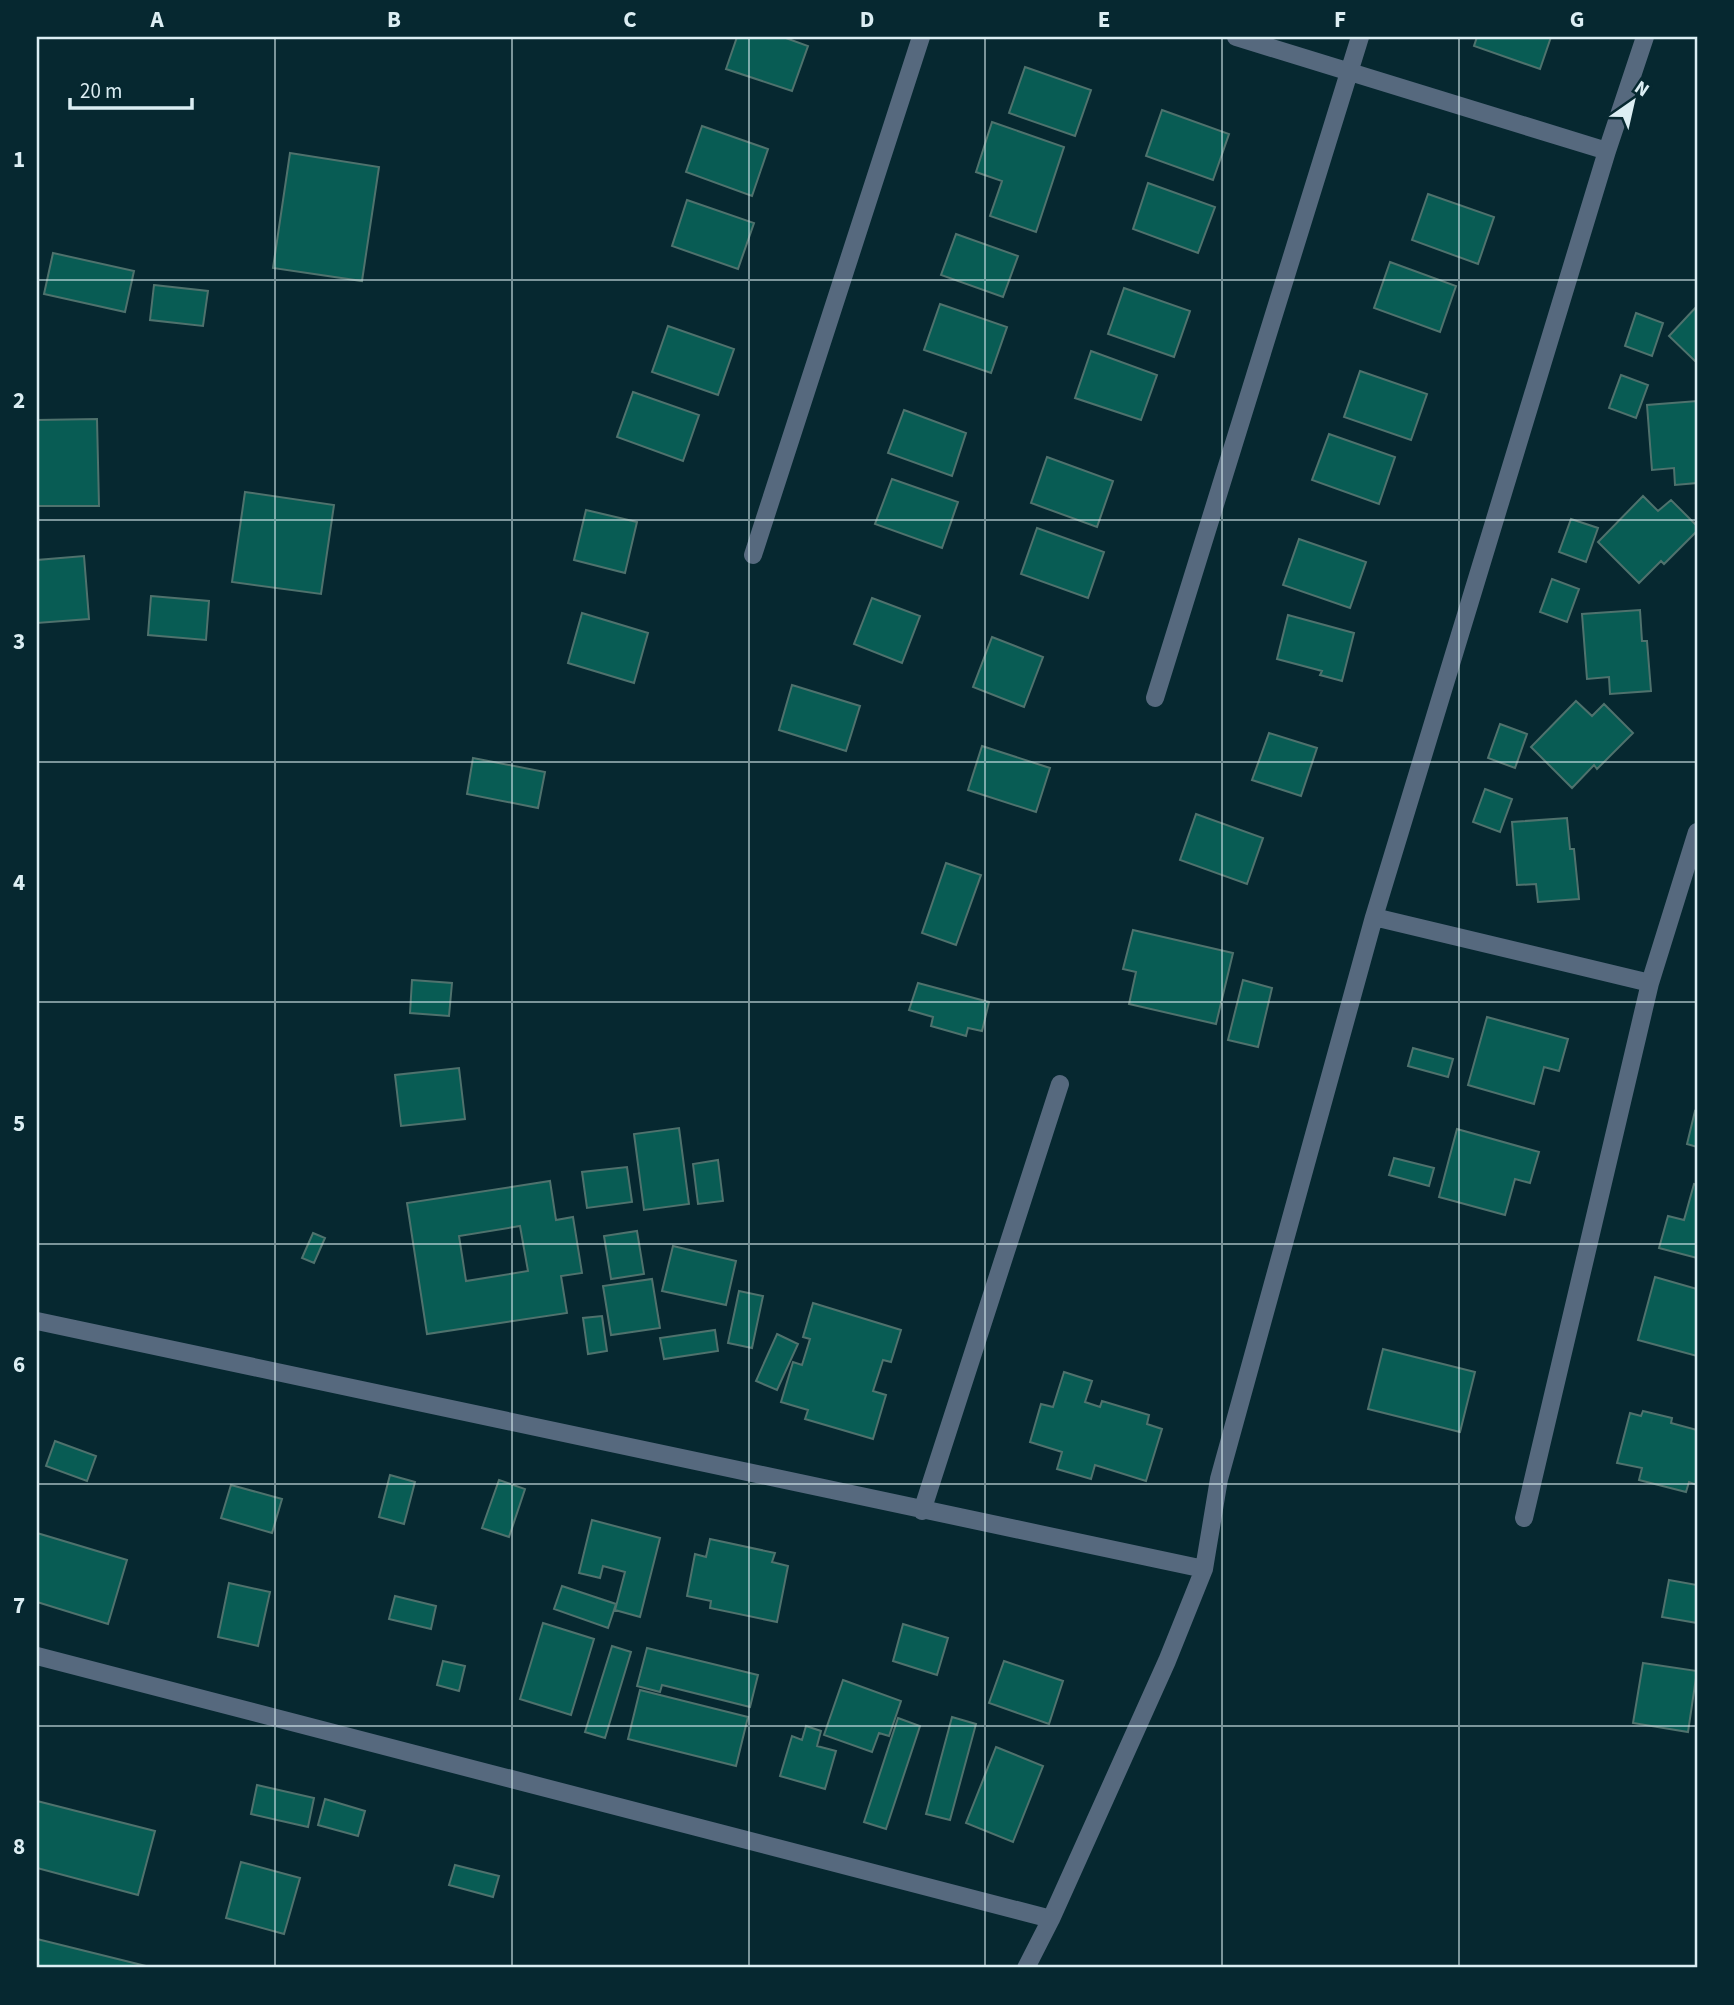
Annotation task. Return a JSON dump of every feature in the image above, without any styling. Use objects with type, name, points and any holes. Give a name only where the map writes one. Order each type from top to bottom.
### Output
[{"type":"street","points":[[753,555],[920,37]]},
{"type":"street","points":[[1236,37],[1607,151]]},
{"type":"street","points":[[1155,698],[1360,37]]},
{"type":"street","points":[[1026,1968],[1051,1919],[1167,1661],[1204,1569],[1219,1479],[1374,918],[1644,37]]},
{"type":"street","points":[[1524,1518],[1650,983],[1697,832]]},
{"type":"street","points":[[1374,918],[1650,983]]},
{"type":"street","points":[[922,1511],[1060,1084]]},
{"type":"street","points":[[37,1321],[1204,1569]]},
{"type":"street","points":[[37,1656],[1051,1919]]},
{"type":"building","points":[[737,37],[783,37],[808,46],[792,91],[726,69]]},
{"type":"building","points":[[1477,37],[1551,37],[1540,69],[1474,46]]},
{"type":"building","points":[[1025,67],[1091,90],[1075,136],[1009,113]]},
{"type":"building","points":[[1162,110],[1229,134],[1213,180],[1146,156]]},
{"type":"building","points":[[992,122],[1064,147],[1036,232],[990,216],[1002,181],[976,172]]},
{"type":"building","points":[[702,126],[768,149],[752,196],[686,172]]},
{"type":"building","points":[[290,153],[379,167],[362,281],[273,268]]},
{"type":"building","points":[[1148,183],[1215,207],[1198,253],[1133,229]]},
{"type":"building","points":[[1428,194],[1494,217],[1478,264],[1412,240]]},
{"type":"building","points":[[687,200],[754,223],[738,269],[672,246]]},
{"type":"building","points":[[956,234],[1018,256],[1003,297],[941,275]]},
{"type":"building","points":[[53,253],[134,271],[125,312],[44,294]]},
{"type":"building","points":[[1390,262],[1456,286],[1440,332],[1374,308]]},
{"type":"building","points":[[154,285],[208,291],[203,326],[150,320]]},
{"type":"building","points":[[1124,288],[1190,311],[1174,357],[1108,334]]},
{"type":"building","points":[[940,304],[1007,327],[991,373],[924,350]]},
{"type":"building","points":[[1697,306],[1697,363],[1669,336]]},
{"type":"building","points":[[1636,313],[1663,323],[1652,356],[1625,346]]},
{"type":"building","points":[[668,326],[734,349],[718,395],[652,372]]},
{"type":"building","points":[[1091,351],[1157,375],[1141,420],[1075,398]]},
{"type":"building","points":[[1360,371],[1427,394],[1411,440],[1344,417]]},
{"type":"building","points":[[1621,375],[1648,385],[1636,418],[1609,408]]},
{"type":"building","points":[[633,392],[699,415],[683,461],[617,437]]},
{"type":"building","points":[[1697,401],[1697,483],[1675,485],[1674,468],[1652,470],[1647,405]]},
{"type":"building","points":[[904,410],[966,433],[952,476],[888,453]]},
{"type":"building","points":[[97,419],[99,506],[37,506],[37,420]]},
{"type":"building","points":[[1329,434],[1395,457],[1379,504],[1312,480]]},
{"type":"building","points":[[1047,457],[1113,481],[1097,527],[1031,503]]},
{"type":"building","points":[[892,479],[958,502],[942,548],[875,524]]},
{"type":"building","points":[[245,492],[334,505],[321,594],[232,582]]},
{"type":"building","points":[[1643,496],[1658,511],[1671,500],[1697,526],[1697,531],[1664,564],[1661,561],[1639,583],[1598,542]]},
{"type":"building","points":[[586,510],[637,522],[625,573],[574,560]]},
{"type":"building","points":[[1571,519],[1598,528],[1586,562],[1559,552]]},
{"type":"building","points":[[1037,528],[1104,552],[1088,598],[1021,574]]},
{"type":"building","points":[[1299,539],[1366,562],[1350,608],[1283,585]]},
{"type":"building","points":[[84,556],[89,619],[37,623],[37,560]]},
{"type":"building","points":[[1552,579],[1579,589],[1567,622],[1540,612]]},
{"type":"building","points":[[151,596],[209,601],[206,640],[148,635]]},
{"type":"building","points":[[872,598],[920,616],[902,663],[854,644]]},
{"type":"building","points":[[1640,610],[1642,641],[1647,641],[1651,691],[1610,694],[1609,677],[1587,679],[1582,614]]},
{"type":"building","points":[[582,613],[648,633],[634,683],[568,663]]},
{"type":"building","points":[[1288,615],[1354,633],[1342,681],[1320,675],[1322,671],[1277,659]]},
{"type":"building","points":[[992,637],[1043,657],[1024,707],[973,687]]},
{"type":"building","points":[[792,685],[860,706],[846,751],[779,730]]},
{"type":"building","points":[[1576,701],[1592,716],[1604,704],[1633,733],[1597,769],[1594,765],[1572,788],[1531,747]]},
{"type":"building","points":[[1500,724],[1527,734],[1515,768],[1488,758]]},
{"type":"building","points":[[1269,733],[1317,748],[1301,796],[1252,780]]},
{"type":"building","points":[[982,746],[1050,768],[1036,812],[968,790]]},
{"type":"building","points":[[473,758],[545,772],[538,808],[467,794]]},
{"type":"building","points":[[1485,789],[1512,799],[1500,832],[1473,822]]},
{"type":"building","points":[[1196,814],[1263,838],[1247,884],[1180,860]]},
{"type":"building","points":[[1567,818],[1570,849],[1574,849],[1579,899],[1538,902],[1536,884],[1517,885],[1512,822]]},
{"type":"building","points":[[946,863],[981,875],[956,945],[922,933]]},
{"type":"building","points":[[1133,930],[1233,953],[1216,1024],[1129,1004],[1136,972],[1123,969]]},
{"type":"building","points":[[412,980],[452,983],[449,1016],[410,1013]]},
{"type":"building","points":[[1243,980],[1272,988],[1258,1047],[1228,1040]]},
{"type":"building","points":[[918,983],[989,1002],[982,1031],[968,1028],[966,1036],[931,1026],[933,1017],[909,1010]]},
{"type":"building","points":[[1487,1017],[1568,1039],[1559,1071],[1544,1067],[1534,1104],[1468,1085]]},
{"type":"building","points":[[1413,1048],[1453,1059],[1448,1077],[1408,1066]]},
{"type":"building","points":[[459,1068],[465,1119],[401,1126],[395,1075]]},
{"type":"building","points":[[1695,1111],[1697,1112],[1697,1147],[1687,1144]]},
{"type":"building","points":[[679,1128],[689,1204],[644,1210],[634,1134]]},
{"type":"building","points":[[1457,1129],[1539,1152],[1530,1183],[1515,1179],[1505,1215],[1439,1197]]},
{"type":"building","points":[[1394,1158],[1434,1168],[1429,1186],[1389,1175]]},
{"type":"building","points":[[718,1160],[723,1201],[698,1204],[693,1164]]},
{"type":"building","points":[[627,1167],[632,1202],[587,1208],[582,1172]]},
{"type":"building","points":[[550,1181],[556,1220],[573,1217],[582,1273],[561,1276],[567,1313],[427,1334],[407,1203]],"holes":[[[520,1226],[528,1271],[466,1281],[459,1236]]]},
{"type":"building","points":[[1694,1184],[1697,1185],[1697,1258],[1659,1248],[1668,1216],[1684,1220]]},
{"type":"building","points":[[637,1231],[644,1274],[611,1279],[604,1236]]},
{"type":"building","points":[[313,1233],[325,1238],[314,1263],[302,1258]]},
{"type":"building","points":[[673,1246],[736,1261],[726,1305],[662,1291]]},
{"type":"building","points":[[1655,1277],[1697,1289],[1697,1356],[1638,1340]]},
{"type":"building","points":[[652,1279],[660,1328],[611,1335],[603,1286]]},
{"type":"building","points":[[739,1291],[763,1296],[752,1348],[728,1343]]},
{"type":"building","points":[[813,1303],[901,1330],[891,1362],[883,1360],[873,1391],[886,1395],[873,1439],[805,1419],[808,1410],[781,1402],[793,1362],[802,1365],[810,1339],[803,1337]]},
{"type":"building","points":[[602,1316],[607,1351],[588,1354],[583,1318]]},
{"type":"building","points":[[715,1330],[718,1351],[664,1359],[660,1338]]},
{"type":"building","points":[[777,1334],[798,1344],[777,1390],[756,1381]]},
{"type":"building","points":[[1383,1349],[1475,1372],[1460,1432],[1368,1409]]},
{"type":"building","points":[[1064,1372],[1092,1381],[1085,1402],[1100,1407],[1102,1401],[1149,1415],[1147,1424],[1162,1429],[1146,1481],[1095,1465],[1091,1479],[1057,1469],[1062,1452],[1030,1442],[1041,1404],[1053,1407]]},
{"type":"building","points":[[1643,1411],[1672,1418],[1671,1423],[1697,1430],[1697,1485],[1689,1482],[1686,1492],[1639,1480],[1642,1468],[1617,1463],[1630,1413],[1641,1416]]},
{"type":"building","points":[[55,1441],[96,1456],[87,1481],[46,1466]]},
{"type":"building","points":[[390,1475],[415,1482],[404,1524],[379,1517]]},
{"type":"building","points":[[499,1480],[525,1489],[509,1537],[482,1528]]},
{"type":"building","points":[[231,1485],[282,1499],[272,1533],[221,1518]]},
{"type":"building","points":[[592,1520],[660,1538],[640,1617],[615,1610],[625,1572],[603,1566],[600,1578],[579,1573]]},
{"type":"building","points":[[37,1533],[127,1560],[108,1624],[37,1602]]},
{"type":"building","points":[[710,1539],[775,1553],[772,1562],[788,1566],[777,1622],[710,1608],[711,1601],[687,1596],[695,1554],[706,1557]]},
{"type":"building","points":[[1669,1580],[1697,1585],[1697,1623],[1662,1617]]},
{"type":"building","points":[[229,1583],[270,1592],[258,1646],[218,1637]]},
{"type":"building","points":[[562,1586],[616,1604],[608,1628],[554,1609]]},
{"type":"building","points":[[395,1596],[436,1606],[431,1629],[389,1619]]},
{"type":"building","points":[[543,1623],[594,1639],[571,1715],[520,1699]]},
{"type":"building","points":[[903,1624],[948,1638],[937,1675],[893,1661]]},
{"type":"building","points":[[612,1646],[631,1652],[605,1738],[585,1732]]},
{"type":"building","points":[[647,1648],[758,1675],[750,1707],[662,1685],[660,1692],[637,1686]]},
{"type":"building","points":[[443,1661],[465,1666],[459,1691],[437,1685]]},
{"type":"building","points":[[1004,1661],[1063,1681],[1049,1724],[989,1703]]},
{"type":"building","points":[[1643,1663],[1697,1671],[1688,1732],[1633,1723]]},
{"type":"building","points":[[843,1680],[901,1701],[889,1736],[879,1733],[872,1752],[824,1735]]},
{"type":"building","points":[[640,1690],[748,1717],[736,1766],[628,1739]]},
{"type":"building","points":[[952,1717],[976,1724],[950,1820],[926,1814]]},
{"type":"building","points":[[898,1718],[920,1726],[886,1829],[864,1822]]},
{"type":"building","points":[[806,1726],[821,1731],[817,1746],[836,1751],[825,1789],[780,1776],[792,1736],[802,1740]]},
{"type":"building","points":[[996,1747],[1043,1766],[1013,1842],[966,1823]]},
{"type":"building","points":[[257,1785],[314,1798],[308,1827],[251,1814]]},
{"type":"building","points":[[325,1799],[365,1811],[358,1836],[318,1825]]},
{"type":"building","points":[[37,1801],[155,1831],[138,1895],[37,1868]]},
{"type":"building","points":[[241,1862],[300,1878],[284,1934],[226,1918]]},
{"type":"building","points":[[455,1865],[499,1876],[493,1897],[449,1885]]},
{"type":"building","points":[[37,1939],[154,1968],[37,1968]]}]
